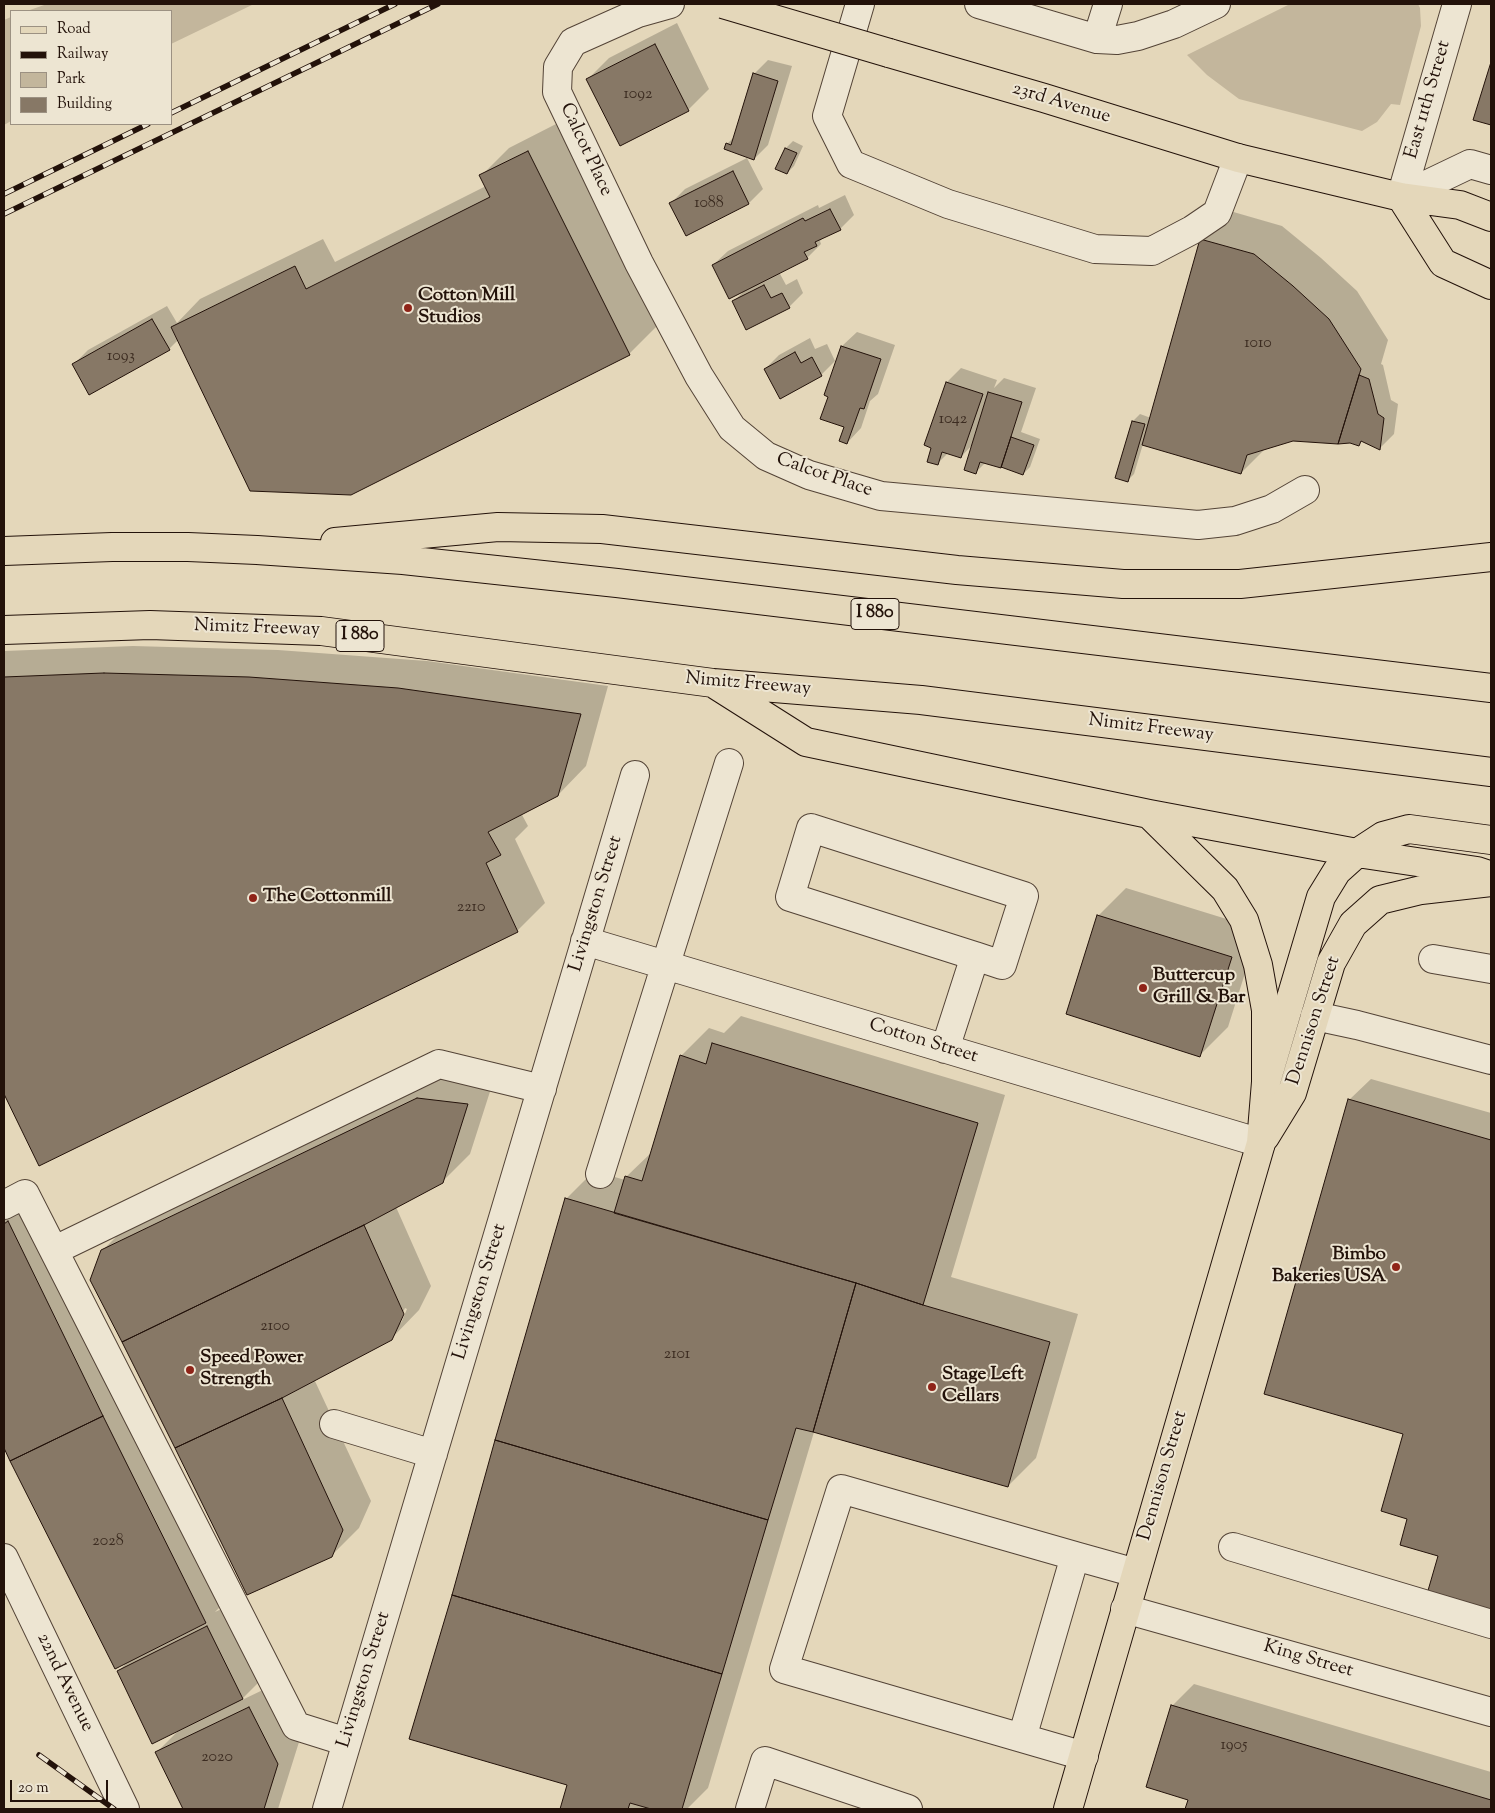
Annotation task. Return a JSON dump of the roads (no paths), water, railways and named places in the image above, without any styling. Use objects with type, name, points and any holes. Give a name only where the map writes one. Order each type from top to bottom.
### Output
[{"type":"main road","name":"23rd Avenue","points":[[723,4],[1044,98],[1238,158],[1401,197],[1460,205],[1491,217]]},
{"type":"main road","points":[[1401,197],[1443,263],[1491,284]]},
{"type":"main road","points":[[257,550],[498,527],[602,529],[957,570],[1123,584],[1240,584],[1491,557]]},
{"type":"main road","name":"I 880","points":[[4,551],[112,547],[257,550],[403,560],[563,577],[1491,688]]},
{"type":"main road","name":"Nimitz Freeway","points":[[4,630],[150,625],[321,631],[713,683],[921,700],[1491,772]]},
{"type":"main road","points":[[713,683],[806,742],[1149,814],[1357,853],[1477,871],[1491,876]]},
{"type":"main road","points":[[1149,814],[1225,889],[1244,920],[1258,965],[1266,1010],[1266,1082]]},
{"type":"main road","name":"Dennison Street","points":[[1068,1809],[1261,1143],[1266,1082],[1321,898],[1337,871],[1357,853],[1383,836],[1409,829],[1491,840]]},
{"type":"main road","name":"Dennison Street","points":[[1261,1143],[1292,1093],[1331,962],[1353,924],[1380,900],[1421,890],[1491,882]]},
{"type":"street","name":"Calcot Place","points":[[670,4],[638,13],[573,42],[558,67],[558,92],[639,263],[699,376],[732,428],[766,456],[808,475],[881,496],[1198,525],[1235,521],[1272,510],[1305,490]]},
{"type":"street","points":[[860,4],[827,116],[851,164],[948,204],[1095,249],[1152,251],[1192,230],[1217,213],[1238,158]]},
{"type":"street","points":[[979,4],[1098,39],[1117,40],[1138,36],[1174,24],[1216,4]]},
{"type":"street","points":[[1098,39],[1108,4]]},
{"type":"street","name":"East 11th Street","points":[[1401,197],[1457,4]]},
{"type":"street","points":[[1401,197],[1470,164],[1491,170]]},
{"type":"street","points":[[600,1174],[729,763]]},
{"type":"street","name":"Livingston Street","points":[[327,1809],[635,775]]},
{"type":"street","points":[[811,828],[1024,896],[1002,965],[975,956],[790,897],[811,828]]},
{"type":"street","name":"Cotton Street","points":[[585,942],[1261,1143]]},
{"type":"street","points":[[946,1049],[975,956]]},
{"type":"street","points":[[1433,959],[1491,968]]},
{"type":"street","points":[[1315,1016],[1357,1024],[1491,1060]]},
{"type":"street","points":[[55,1250],[439,1064],[542,1089]]},
{"type":"street","points":[[4,1205],[25,1194],[296,1726],[347,1742]]},
{"type":"street","points":[[334,1424],[433,1454]]},
{"type":"street","points":[[1084,1756],[784,1669],[841,1488],[1136,1573]]},
{"type":"street","points":[[1234,1547],[1491,1624]]},
{"type":"street","points":[[1022,1738],[1076,1556]]},
{"type":"street","name":"22nd Avenue","points":[[4,1558],[125,1809]]},
{"type":"street","name":"King Street","points":[[1125,1609],[1491,1712]]},
{"type":"street","points":[[750,1809],[765,1761],[908,1809]]},
{"type":"railway","points":[[172,113],[395,4]]},
{"type":"railway","points":[[4,214],[438,4]]},
{"type":"railway","points":[[4,194],[146,125]]},
{"type":"railway","points":[[39,1755],[114,1809]]},
{"type":"place","name":"Cotton Mill Studios","points":[[408,308]]},
{"type":"place","name":"The Cottonmill","points":[[253,898]]},
{"type":"place","name":"Buttercup Grill & Bar","points":[[1143,988]]},
{"type":"place","name":"Bimbo Bakeries USA","points":[[1396,1267]]},
{"type":"place","name":"Speed Power Strength","points":[[190,1370]]},
{"type":"place","name":"Stage Left Cellars","points":[[932,1387]]}]
